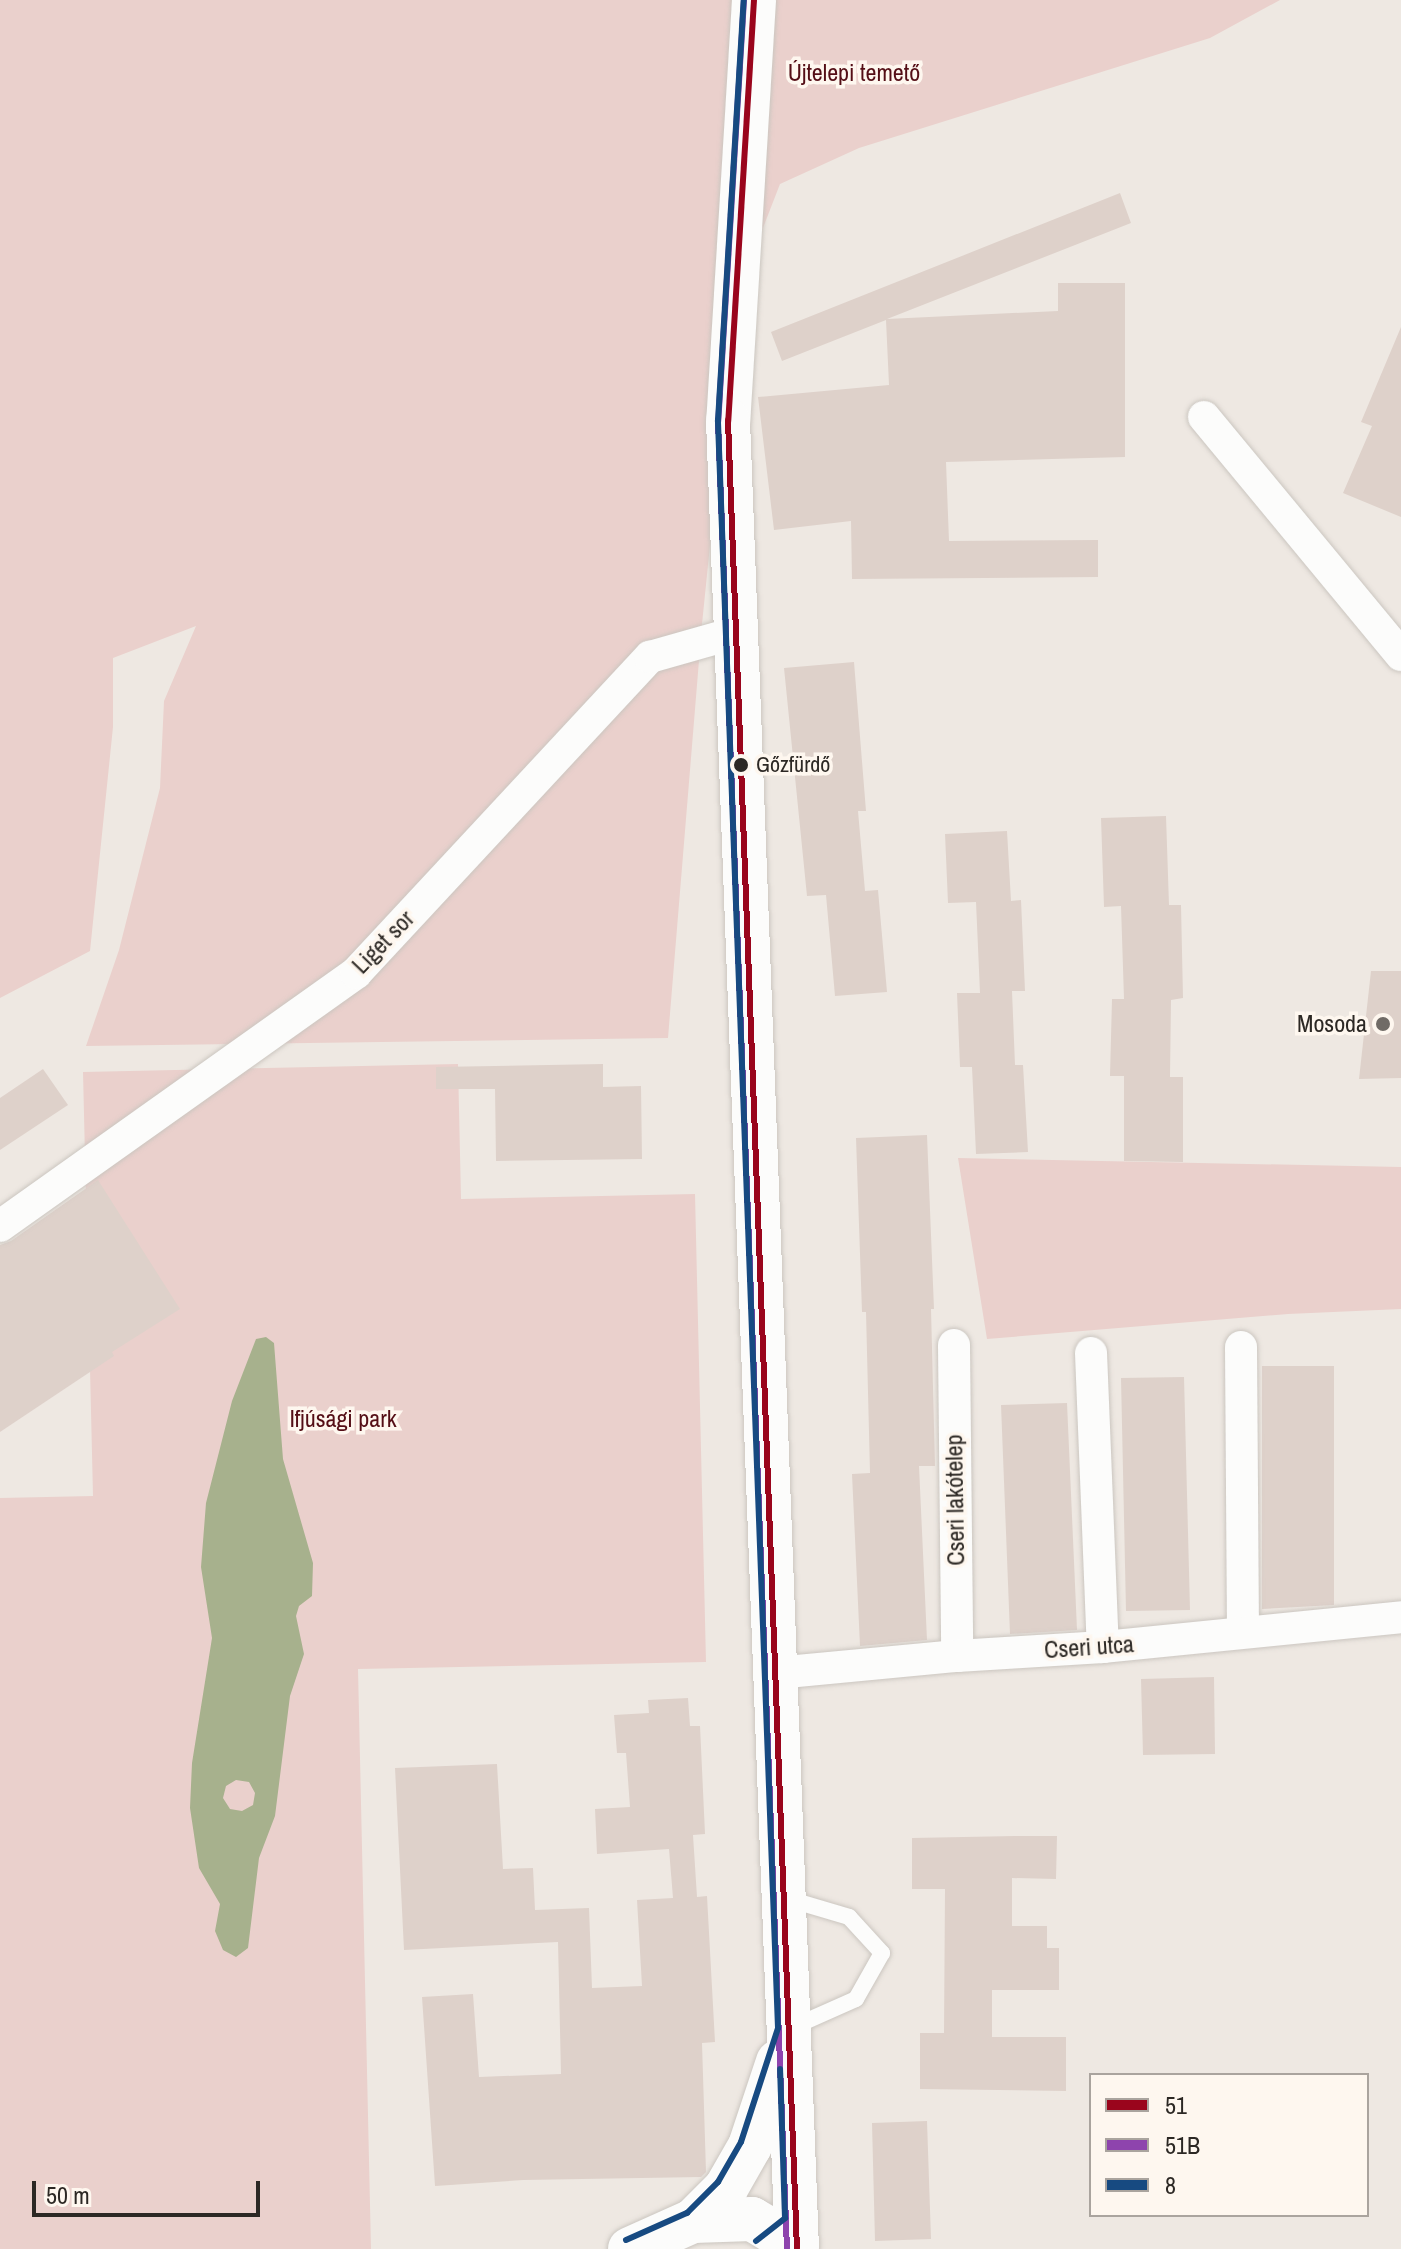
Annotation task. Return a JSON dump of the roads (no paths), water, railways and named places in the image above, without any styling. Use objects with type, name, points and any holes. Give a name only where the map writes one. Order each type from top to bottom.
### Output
[{"type":"street","points":[[754,0],[728,420],[734,633],[756,1096],[788,2029],[786,2240]]},
{"type":"street","points":[[1204,417],[1401,655]]},
{"type":"street","name":"Liget sor","points":[[0,1226],[356,973],[650,657],[734,633]]},
{"type":"street","name":"Cseri lakótelep","points":[[954,1345],[957,1656]]},
{"type":"street","points":[[1241,1347],[1243,1632]]},
{"type":"street","points":[[1091,1353],[1103,1647]]},
{"type":"street","name":"Cseri utca","points":[[776,1673],[957,1656],[1103,1647],[1401,1617]]},
{"type":"street","points":[[630,2249],[693,2221],[726,2188],[750,2146],[788,2029]]},
{"type":"street","points":[[693,2221],[752,2219],[786,2240]]},
{"type":"lane","points":[[783,1897],[849,1917],[882,1953],[856,1999],[788,2029]]},
{"type":"place","name":"Gőzfürdő","points":[[741,765]]},
{"type":"place","name":"Mosoda","points":[[1383,1024]]},
{"type":"park label","name":"Újtelepi temető","points":[[854,73]]},
{"type":"park label","name":"Ifjúsági park","points":[[343,1419]]}]
